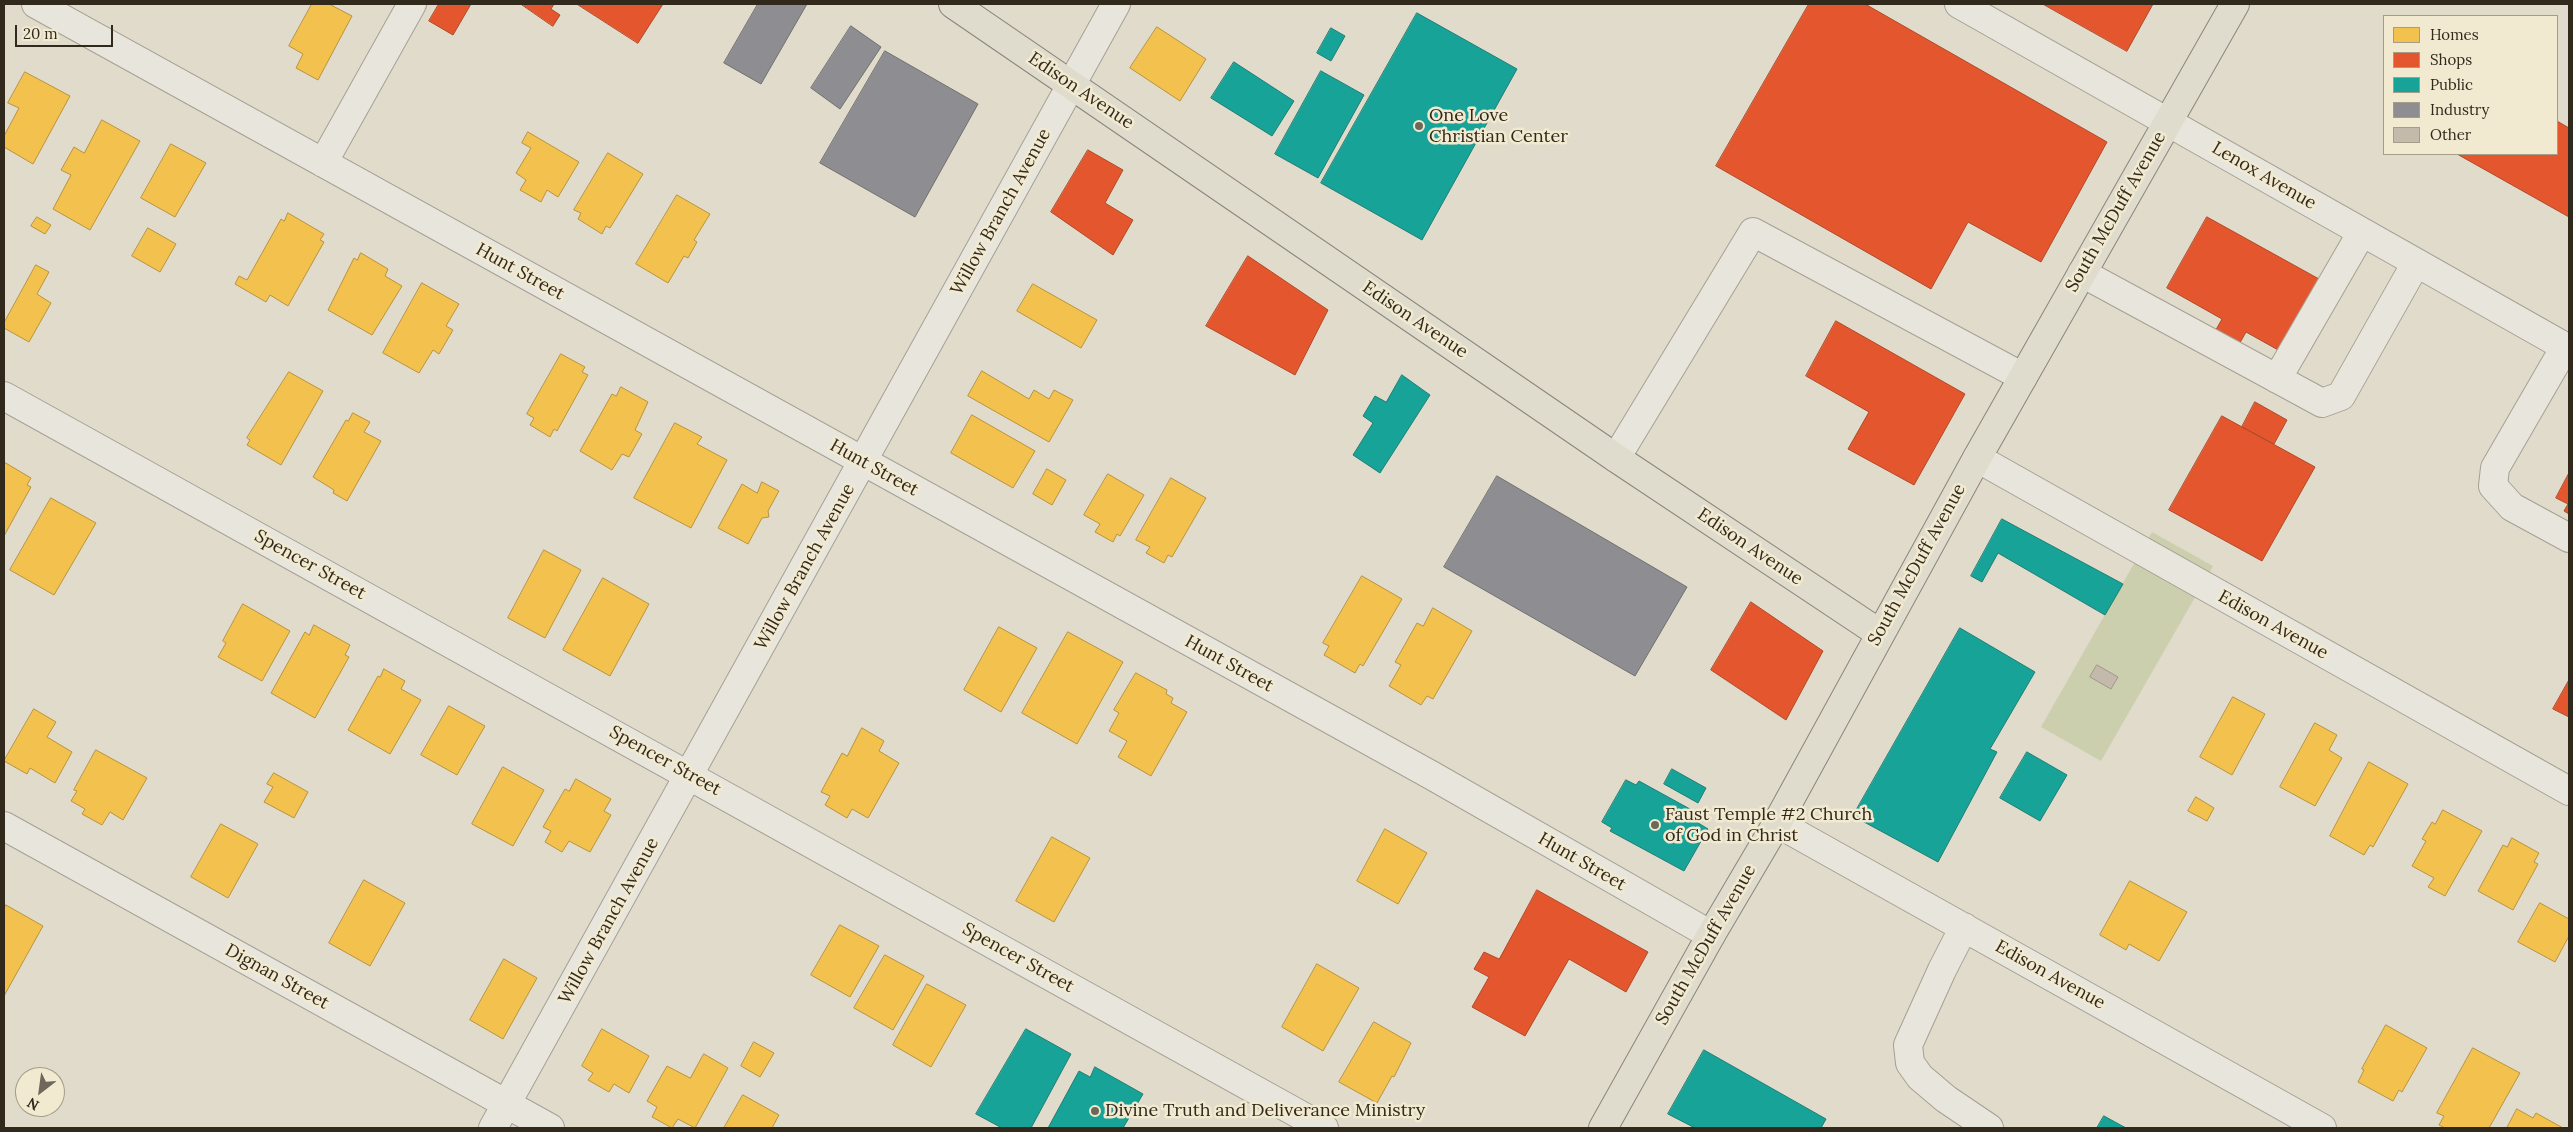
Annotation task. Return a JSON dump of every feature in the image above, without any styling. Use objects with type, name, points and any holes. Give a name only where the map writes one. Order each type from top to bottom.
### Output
[{"type":"main road","name":"Edison Avenue","points":[[953,4],[1616,458],[1879,633]]},
{"type":"main road","name":"South McDuff Avenue","points":[[1610,1126],[1711,935],[1777,823],[1879,633],[2235,4]]},
{"type":"street","name":"Hunt Street","points":[[36,4],[1431,775],[1711,935]]},
{"type":"street","points":[[323,163],[412,4]]},
{"type":"street","name":"Willow Branch Avenue","points":[[492,1128],[690,775],[1116,4]]},
{"type":"street","name":"Lenox Avenue","points":[[1959,4],[2567,348]]},
{"type":"street","points":[[1616,458],[1752,232],[2023,377]]},
{"type":"street","points":[[2277,379],[2362,232]]},
{"type":"street","points":[[2082,273],[2322,403],[2341,396],[2416,263]]},
{"type":"street","points":[[2567,348],[2495,468],[2493,486],[2512,507],[2569,538]]},
{"type":"street","name":"Spencer Street","points":[[4,396],[1324,1128]]},
{"type":"street","name":"Edison Avenue","points":[[1977,458],[2060,492],[2291,623],[2569,791]]},
{"type":"street","name":"Edison Avenue","points":[[1777,823],[2322,1128]]},
{"type":"street","name":"Dignan Street","points":[[4,826],[550,1128]]},
{"type":"street","points":[[1964,927],[1908,1045],[1910,1063],[1920,1077],[1946,1100],[1989,1128]]},
{"type":"green space","points":[[2152,532],[2213,566],[2101,761],[2041,727]]},
{"type":"building: Homes","points":[[312,4],[329,4],[352,16],[318,80],[296,68],[303,54],[289,46]]},
{"type":"building: Homes","points":[[1157,27],[1206,59],[1180,101],[1130,68]]},
{"type":"building: Homes","points":[[25,72],[70,96],[33,164],[4,147],[4,136],[19,108],[8,103]]},
{"type":"building: Homes","points":[[102,120],[140,141],[90,230],[53,209],[71,175],[61,170],[74,147],[84,153]]},
{"type":"building: Homes","points":[[528,132],[579,162],[558,197],[547,190],[541,202],[520,190],[526,180],[516,173],[531,148],[522,143]]},
{"type":"building: Homes","points":[[171,144],[206,163],[175,217],[141,198]]},
{"type":"building: Homes","points":[[608,153],[643,174],[610,228],[606,226],[602,234],[578,219],[581,213],[574,210]]},
{"type":"building: Homes","points":[[677,195],[710,214],[694,240],[697,242],[688,258],[684,256],[668,283],[636,264]]},
{"type":"building: Homes","points":[[288,213],[324,234],[320,240],[324,242],[288,306],[270,295],[266,302],[235,284],[239,276],[247,280],[281,219],[284,221]]},
{"type":"building: Homes","points":[[37,217],[51,225],[45,234],[31,226]]},
{"type":"building: Homes","points":[[148,228],[176,244],[160,272],[132,256]]},
{"type":"building: Homes","points":[[361,253],[388,269],[385,276],[402,286],[372,335],[328,310],[354,258],[357,260]]},
{"type":"building: Homes","points":[[36,265],[49,272],[37,294],[51,303],[29,342],[4,328],[4,323]]},
{"type":"building: Homes","points":[[422,283],[459,304],[446,326],[453,330],[439,354],[433,350],[419,373],[383,353]]},
{"type":"building: Homes","points":[[1033,284],[1097,320],[1081,348],[1017,311]]},
{"type":"building: Homes","points":[[561,354],[585,367],[582,372],[588,375],[557,431],[554,429],[550,437],[530,425],[534,418],[527,414]]},
{"type":"building: Homes","points":[[982,371],[1029,399],[1034,390],[1049,399],[1054,390],[1073,400],[1049,442],[968,396]]},
{"type":"building: Homes","points":[[289,372],[323,391],[281,465],[247,445],[250,440],[247,438]]},
{"type":"building: Homes","points":[[621,387],[648,402],[635,430],[642,434],[629,457],[622,454],[612,470],[580,451],[612,394],[616,396]]},
{"type":"building: Homes","points":[[353,413],[370,422],[364,432],[381,441],[347,501],[333,493],[334,490],[313,477],[346,420],[348,421]]},
{"type":"building: Homes","points":[[972,415],[1035,451],[1013,488],[951,453]]},
{"type":"building: Homes","points":[[675,423],[702,437],[697,444],[727,460],[691,528],[634,498]]},
{"type":"building: Homes","points":[[4,462],[31,478],[27,485],[31,487],[4,536]]},
{"type":"building: Homes","points":[[1047,469],[1066,480],[1052,505],[1033,494]]},
{"type":"building: Homes","points":[[1108,474],[1144,495],[1120,536],[1117,534],[1113,542],[1095,532],[1100,524],[1084,515]]},
{"type":"building: Homes","points":[[1171,478],[1206,498],[1172,557],[1168,555],[1164,563],[1146,553],[1150,547],[1136,540]]},
{"type":"building: Homes","points":[[762,482],[779,491],[768,511],[769,517],[762,518],[748,544],[718,528],[742,484],[757,493]]},
{"type":"building: Homes","points":[[51,498],[96,523],[54,595],[10,570]]},
{"type":"building: Homes","points":[[544,550],[581,570],[545,638],[508,618]]},
{"type":"building: Homes","points":[[1362,576],[1402,599],[1363,666],[1360,664],[1355,673],[1324,655],[1329,646],[1323,643]]},
{"type":"building: Homes","points":[[603,578],[649,604],[610,676],[563,650]]},
{"type":"building: Homes","points":[[243,604],[290,631],[262,681],[218,657],[226,643],[223,641]]},
{"type":"building: Homes","points":[[1433,608],[1472,631],[1433,699],[1427,696],[1421,705],[1389,686],[1401,665],[1395,662],[1417,623],[1423,626]]},
{"type":"building: Homes","points":[[314,625],[350,645],[345,655],[349,657],[315,718],[271,693],[305,632],[309,635]]},
{"type":"building: Homes","points":[[999,627],[1037,648],[1001,712],[964,690]]},
{"type":"building: Homes","points":[[1068,632],[1123,662],[1077,744],[1022,713]]},
{"type":"building: Homes","points":[[384,669],[405,681],[401,689],[421,700],[390,754],[348,730],[378,676],[380,677]]},
{"type":"building: Homes","points":[[1136,673],[1167,690],[1166,694],[1173,698],[1171,703],[1187,712],[1151,776],[1118,757],[1127,741],[1109,731],[1119,713],[1114,710]]},
{"type":"building: Homes","points":[[2233,697],[2265,714],[2232,775],[2200,757]]},
{"type":"building: Homes","points":[[449,706],[485,726],[457,775],[421,755]]},
{"type":"building: Homes","points":[[34,709],[56,722],[47,737],[72,752],[55,783],[30,768],[27,774],[4,761]]},
{"type":"building: Homes","points":[[2315,723],[2337,735],[2329,750],[2342,758],[2315,806],[2280,787]]},
{"type":"building: Homes","points":[[862,728],[884,741],[879,751],[899,763],[868,818],[852,809],[847,818],[825,805],[830,796],[821,792],[842,753],[847,756]]},
{"type":"building: Homes","points":[[96,750],[147,778],[123,820],[110,812],[102,825],[82,814],[85,809],[71,801],[77,791],[74,790]]},
{"type":"building: Homes","points":[[2369,762],[2408,784],[2373,847],[2370,845],[2364,855],[2330,836]]},
{"type":"building: Homes","points":[[503,767],[544,790],[513,846],[472,824]]},
{"type":"building: Homes","points":[[274,773],[308,792],[294,818],[264,802],[273,787],[267,784]]},
{"type":"building: Homes","points":[[576,779],[611,799],[604,811],[611,815],[590,852],[569,841],[562,852],[545,842],[551,831],[543,827],[565,789],[569,791]]},
{"type":"building: Homes","points":[[2196,797],[2214,808],[2207,821],[2188,811]]},
{"type":"building: Homes","points":[[2443,810],[2482,831],[2445,896],[2428,887],[2434,878],[2412,866],[2426,841],[2422,839],[2432,822],[2435,824]]},
{"type":"building: Homes","points":[[221,824],[258,844],[228,898],[191,877]]},
{"type":"building: Homes","points":[[1385,829],[1427,853],[1398,904],[1357,881]]},
{"type":"building: Homes","points":[[1052,837],[1090,858],[1054,922],[1016,901]]},
{"type":"building: Homes","points":[[2512,838],[2539,853],[2534,862],[2538,864],[2513,910],[2478,891],[2503,845],[2507,847]]},
{"type":"building: Homes","points":[[364,880],[405,903],[370,966],[329,943]]},
{"type":"building: Homes","points":[[2130,881],[2187,912],[2159,961],[2129,944],[2126,950],[2100,935]]},
{"type":"building: Homes","points":[[2540,903],[2569,919],[2569,936],[2555,962],[2518,942]]},
{"type":"building: Homes","points":[[6,905],[43,926],[4,996],[4,909]]},
{"type":"building: Homes","points":[[840,925],[879,946],[850,997],[811,975]]},
{"type":"building: Homes","points":[[885,955],[924,976],[893,1030],[854,1008]]},
{"type":"building: Homes","points":[[504,959],[537,978],[503,1039],[470,1020]]},
{"type":"building: Homes","points":[[1317,964],[1359,988],[1323,1051],[1282,1027]]},
{"type":"building: Homes","points":[[927,984],[966,1005],[931,1067],[893,1045]]},
{"type":"building: Homes","points":[[1374,1022],[1411,1043],[1394,1077],[1392,1076],[1377,1103],[1339,1082]]},
{"type":"building: Homes","points":[[2386,1025],[2427,1048],[2402,1092],[2399,1090],[2393,1101],[2358,1082],[2364,1070],[2362,1069]]},
{"type":"building: Homes","points":[[602,1029],[649,1056],[629,1093],[614,1084],[609,1092],[588,1080],[593,1073],[582,1066]]},
{"type":"building: Homes","points":[[754,1042],[774,1053],[760,1077],[741,1066]]},
{"type":"building: Homes","points":[[2473,1048],[2520,1073],[2489,1128],[2445,1128],[2439,1125],[2444,1116],[2437,1113]]},
{"type":"building: Homes","points":[[704,1054],[728,1068],[695,1128],[678,1119],[672,1128],[652,1117],[657,1107],[647,1101],[667,1066],[690,1078]]},
{"type":"building: Homes","points":[[743,1095],[779,1115],[772,1128],[724,1128]]},
{"type":"building: Homes","points":[[2517,1109],[2533,1118],[2536,1113],[2563,1128],[2507,1128]]},
{"type":"building: Shops","points":[[439,4],[471,4],[453,35],[429,21]]},
{"type":"building: Shops","points":[[521,4],[554,4],[551,9],[560,15],[553,26]]},
{"type":"building: Shops","points":[[577,4],[663,4],[638,43]]},
{"type":"building: Shops","points":[[1809,4],[1865,4],[2107,142],[2041,262],[1968,222],[1931,289],[1716,166]]},
{"type":"building: Shops","points":[[2043,4],[2153,4],[2127,51]]},
{"type":"building: Shops","points":[[2558,122],[2569,128],[2569,217],[2459,155],[2558,155]]},
{"type":"building: Shops","points":[[1088,150],[1123,170],[1105,203],[1133,220],[1113,255],[1051,212]]},
{"type":"building: Shops","points":[[2207,217],[2319,279],[2280,351],[2246,332],[2237,348],[2213,335],[2222,319],[2167,288]]},
{"type":"building: Shops","points":[[1248,256],[1328,310],[1295,375],[1206,326]]},
{"type":"building: Shops","points":[[1836,321],[1965,394],[1914,485],[1848,449],[1869,412],[1806,376]]},
{"type":"building: Shops","points":[[2255,402],[2287,420],[2274,444],[2242,427]]},
{"type":"building: Shops","points":[[2222,416],[2315,467],[2262,561],[2169,510]]},
{"type":"building: Shops","points":[[2569,473],[2569,514],[2564,511],[2568,504],[2556,498]]},
{"type":"building: Shops","points":[[1751,602],[1823,651],[1786,720],[1711,670]]},
{"type":"building: Shops","points":[[2569,680],[2569,717],[2553,709]]},
{"type":"building: Shops","points":[[1537,890],[1648,952],[1626,992],[1569,959],[1525,1036],[1472,1007],[1489,977],[1474,969],[1484,952],[1499,959]]},
{"type":"building: Public","name":"One Love Christian Center","points":[[1417,13],[1517,69],[1422,240],[1321,183]]},
{"type":"building: Public","points":[[1331,28],[1345,36],[1331,61],[1317,53]]},
{"type":"building: Public","points":[[1234,62],[1294,101],[1272,136],[1211,98]]},
{"type":"building: Public","points":[[1321,71],[1364,95],[1318,178],[1275,154]]},
{"type":"building: Public","points":[[1402,375],[1430,395],[1380,473],[1353,455],[1373,423],[1363,416],[1375,396],[1386,402]]},
{"type":"building: Public","points":[[2002,519],[2123,584],[2105,615],[1998,553],[1982,582],[1971,576]]},
{"type":"building: Public","points":[[1960,628],[2035,672],[1990,749],[1997,752],[1938,862],[1853,816]]},
{"type":"building: Public","points":[[2027,752],[2067,775],[2040,821],[2000,798]]},
{"type":"building: Public","points":[[1672,769],[1706,788],[1698,803],[1664,784]]},
{"type":"building: Public","name":"Faust Temple #2 Church of God in Christ","points":[[1626,780],[1636,785],[1639,781],[1699,814],[1695,821],[1708,829],[1684,871],[1610,831],[1612,828],[1602,822]]},
{"type":"building: Public","points":[[1026,1029],[1071,1054],[1031,1128],[1002,1128],[976,1114]]},
{"type":"building: Public","points":[[1704,1050],[1826,1119],[1821,1128],[1695,1128],[1668,1114]]},
{"type":"building: Public","name":"Divine Truth and Deliverance Ministry","points":[[1095,1067],[1143,1094],[1123,1128],[1048,1128],[1079,1071],[1090,1077]]},
{"type":"building: Public","points":[[2104,1116],[2126,1128],[2097,1128]]},
{"type":"building: Industry","points":[[758,4],[807,4],[761,84],[724,63]]},
{"type":"building: Industry","points":[[851,26],[881,47],[840,109],[811,88]]},
{"type":"building: Industry","points":[[885,51],[978,104],[915,217],[820,163]]},
{"type":"building: Industry","points":[[1497,476],[1687,587],[1635,676],[1444,567]]},
{"type":"building: Other","points":[[2097,665],[2118,677],[2111,689],[2090,677]]},
{"type":"place","name":"One Love Christian Center","points":[[1419,126]]},
{"type":"place","name":"Faust Temple #2 Church of God in Christ","points":[[1655,825]]},
{"type":"place","name":"Divine Truth and Deliverance Ministry","points":[[1095,1111]]}]
